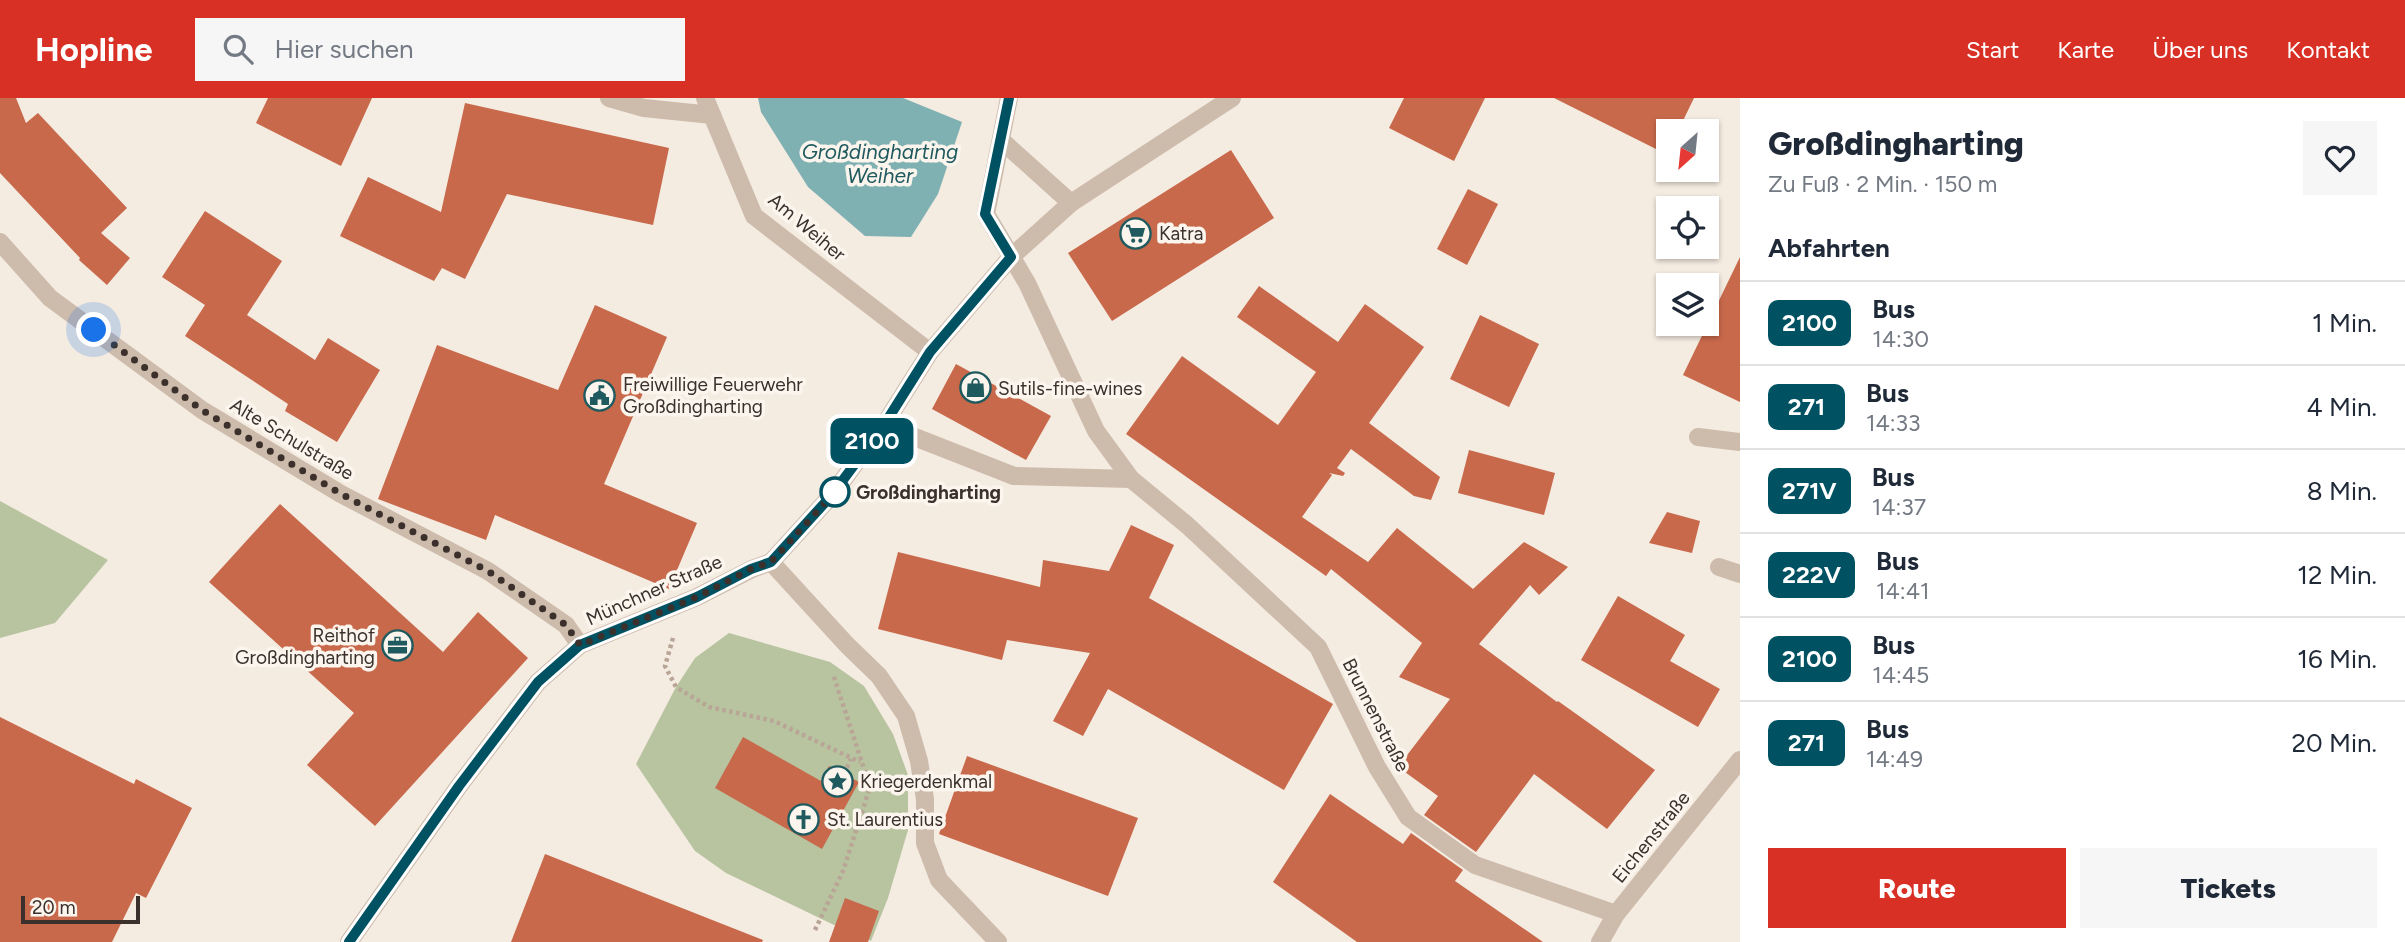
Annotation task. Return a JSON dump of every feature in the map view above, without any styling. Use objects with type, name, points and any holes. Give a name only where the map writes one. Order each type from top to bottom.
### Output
[{"type":"street","points":[[609,98],[644,107],[709,106]]},
{"type":"street","name":"Brunnenstraße","points":[[1009,98],[985,214],[1027,283],[1096,431],[1131,479],[1187,525],[1318,647],[1377,767],[1408,817],[1475,865],[1616,914]]},
{"type":"street","name":"Münchner Straße","points":[[349,942],[459,786],[538,682],[580,645],[697,597],[751,569],[771,562],[831,496],[884,425],[930,352],[1011,257],[1071,203],[1232,98]]},
{"type":"street","name":"Am Weiher","points":[[709,106],[754,216],[930,352]]},
{"type":"street","points":[[1001,140],[1071,203]]},
{"type":"street","name":"Alte Schulstraße","points":[[0,242],[50,298],[202,410],[341,494],[488,571],[566,625],[580,645]]},
{"type":"street","points":[[884,425],[1014,476],[1131,479]]},
{"type":"street","points":[[1698,436],[1740,442]]},
{"type":"street","points":[[771,562],[879,677],[906,716],[925,799],[925,843],[939,880],[998,942]]},
{"type":"street","points":[[1719,567],[1740,574]]},
{"type":"street","name":"Eichenstraße","points":[[1600,942],[1616,914],[1740,760]]},
{"type":"path","points":[[675,631],[665,666],[676,687],[709,707],[774,720],[861,762]]},
{"type":"path","points":[[815,930],[843,871],[870,787],[830,663],[847,645]]},
{"type":"path","points":[[844,774],[851,759]]},
{"type":"green space","points":[[0,501],[108,560],[55,623],[0,638]]},
{"type":"green space","points":[[729,633],[830,662],[864,686],[893,734],[908,775],[908,830],[888,898],[871,941],[726,873],[695,851],[636,764],[676,687],[695,658]]},
{"type":"water","name":"Großdingharting Weiher","points":[[758,98],[903,98],[962,122],[938,194],[911,237],[865,236],[808,187],[761,112]]},
{"type":"building","points":[[0,98],[16,98],[26,123],[38,113],[127,208],[101,233],[130,258],[107,285],[79,260],[0,173]]},
{"type":"building","points":[[268,98],[372,98],[341,166],[256,123]]},
{"type":"building","points":[[1404,98],[1485,98],[1454,161],[1389,128]]},
{"type":"building","points":[[1554,98],[1694,98],[1684,119],[1656,119],[1656,149]]},
{"type":"building","points":[[465,103],[669,148],[653,225],[507,194],[465,279],[442,268],[434,281],[340,236],[368,177],[441,212]]},
{"type":"building","points":[[1231,150],[1274,218],[1112,321],[1068,253]]},
{"type":"building","points":[[1468,189],[1498,204],[1467,265],[1437,249]]},
{"type":"building","points":[[205,211],[282,261],[247,315],[315,360],[328,338],[380,370],[337,442],[285,411],[288,404],[185,336],[205,305],[162,277]]},
{"type":"building","points":[[1740,257],[1740,402],[1683,375],[1702,336],[1719,336],[1719,300]]},
{"type":"building","points":[[1259,286],[1338,342],[1365,304],[1424,347],[1369,423],[1440,477],[1431,500],[1414,496],[1351,449],[1337,468],[1345,473],[1343,476],[1329,473],[1332,475],[1302,517],[1368,562],[1397,528],[1473,589],[1524,542],[1568,567],[1539,595],[1530,585],[1479,644],[1655,770],[1607,829],[1534,774],[1476,852],[1424,815],[1438,796],[1398,767],[1450,699],[1399,677],[1422,643],[1331,569],[1326,576],[1126,434],[1182,356],[1278,425],[1316,372],[1237,317]]},
{"type":"building","points":[[595,305],[667,337],[604,484],[697,523],[669,589],[495,515],[486,540],[378,499],[437,345],[558,390]]},
{"type":"building","points":[[1480,315],[1539,344],[1509,407],[1450,379]]},
{"type":"building","points":[[956,364],[1051,416],[1026,460],[932,409]]},
{"type":"building","points":[[1469,450],[1555,473],[1544,515],[1458,493]]},
{"type":"building","points":[[280,504],[443,652],[478,612],[528,658],[375,826],[307,765],[354,713],[209,582]]},
{"type":"building","points":[[1667,512],[1700,521],[1692,553],[1649,543]]},
{"type":"building","points":[[1131,525],[1174,545],[1149,598],[1333,704],[1284,790],[1108,689],[1083,736],[1053,721],[1090,653],[1007,640],[1002,660],[878,629],[898,552],[1040,587],[1043,560],[1109,571]]},
{"type":"building","points":[[1618,596],[1685,635],[1670,661],[1720,689],[1698,727],[1581,660]]},
{"type":"building","points":[[0,717],[134,784],[136,779],[192,808],[146,898],[136,893],[112,942],[0,942]]},
{"type":"building","name":"St. Laurentius","points":[[743,737],[821,781],[829,766],[859,782],[822,849],[715,788]]},
{"type":"building","points":[[967,756],[1138,818],[1108,896],[939,834]]},
{"type":"building","points":[[1330,794],[1403,844],[1411,833],[1463,870],[1455,881],[1543,942],[1357,942],[1273,882]]},
{"type":"building","points":[[545,854],[763,940],[511,942]]},
{"type":"building","points":[[845,898],[879,911],[868,942],[829,942]]},
{"type":"bus line","name":"2100","points":[[349,942],[459,786],[538,682],[580,645],[697,597],[751,569],[771,562],[831,496],[884,425],[930,352],[1011,257],[985,214],[1009,98]]},
{"type":"place","name":"Katra","points":[[1136,233]]},
{"type":"place","name":"Sutils-fine-wines","points":[[975,388]]},
{"type":"place","name":"Freiwillige Feuerwehr Großdingharting","points":[[600,395]]},
{"type":"place","name":"Großdingharting","points":[[835,492]]},
{"type":"place","name":"Reithof Großdingharting","points":[[398,646]]},
{"type":"place","name":"Kriegerdenkmal","points":[[837,781]]},
{"type":"place","name":"St. Laurentius","points":[[804,819]]},
{"type":"route","points":[[94,330],[202,410],[341,494],[488,571],[566,625],[580,645],[697,597],[751,569],[771,562],[835,492]]}]
